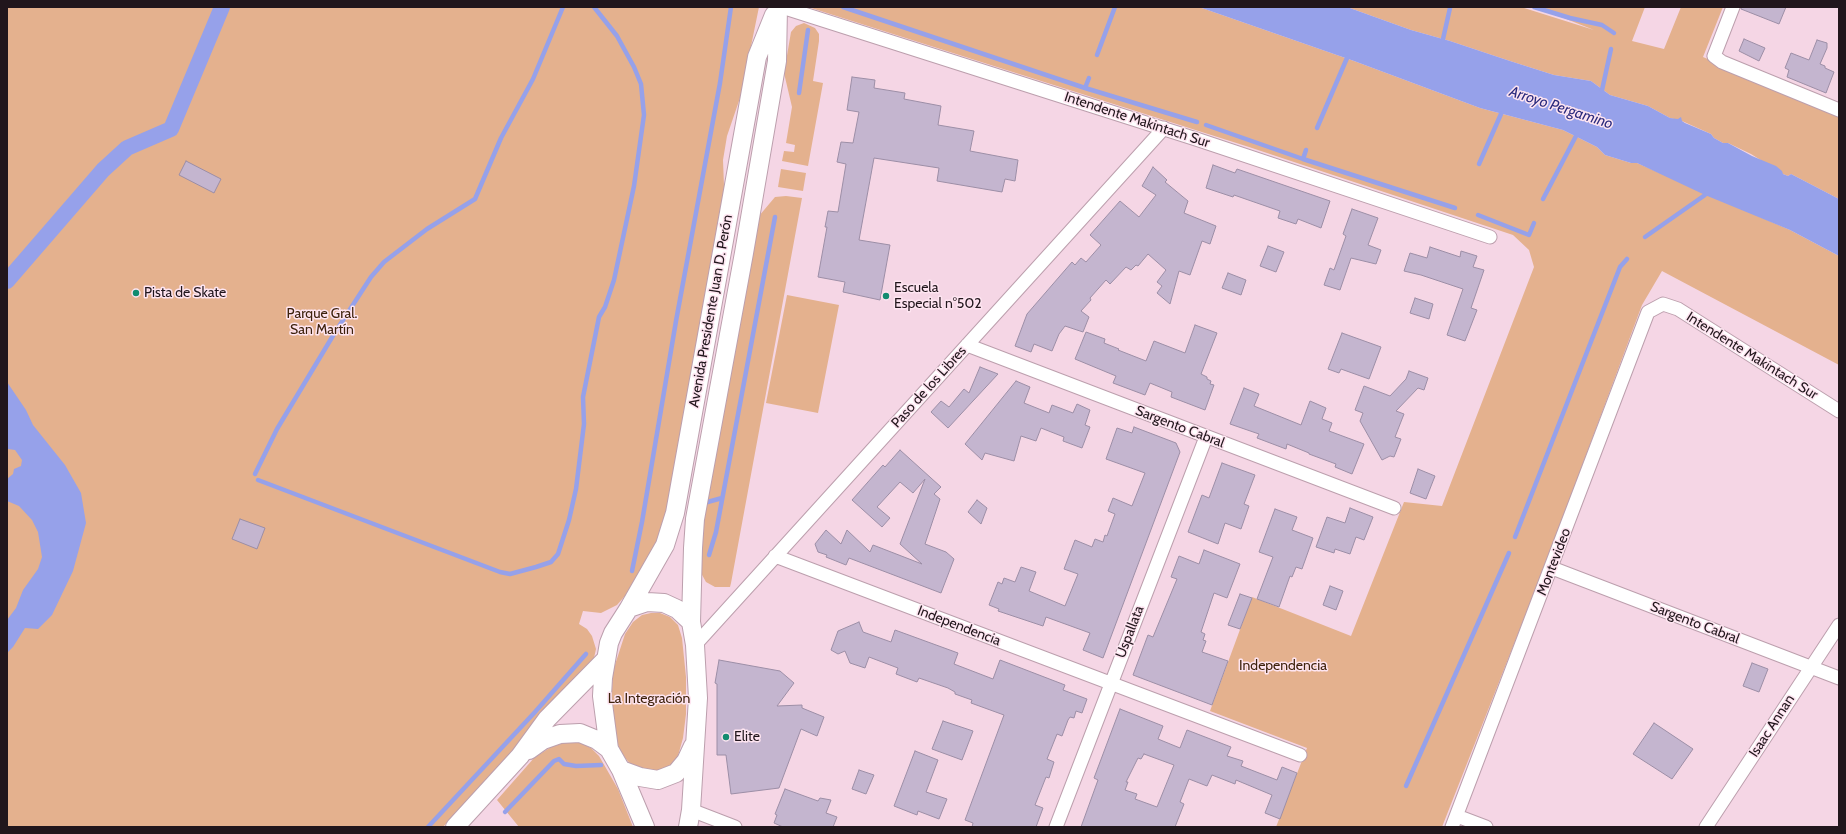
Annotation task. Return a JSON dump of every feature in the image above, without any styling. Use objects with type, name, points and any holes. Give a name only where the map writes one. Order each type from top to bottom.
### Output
[{"type":"main road","name":"Avenida Presidente Juan D. Perón","points":[[645,827],[621,770],[609,749],[602,696],[605,660],[613,633],[665,545],[675,513],[757,57],[777,7]]},
{"type":"main road","name":"Avenida Presidente Juan D. Perón","points":[[689,819],[698,698],[692,622],[695,518],[777,61],[777,7]]},
{"type":"main road","points":[[629,608],[647,602],[664,603],[677,609],[692,622]]},
{"type":"main road","points":[[455,827],[520,756],[547,719],[605,660]]},
{"type":"main road","points":[[520,756],[542,740],[560,734],[580,733],[597,740],[609,749]]},
{"type":"main road","name":"Avenida Presidente Juan D. Perón","points":[[621,770],[640,778],[658,780],[676,773],[686,762],[696,736]]},
{"type":"street","name":"Intendente Makintach Sur","points":[[782,7],[1164,128],[1490,237]]},
{"type":"street","points":[[1733,7],[1714,56],[1722,62],[1839,110]]},
{"type":"street","name":"Paso de los Libres","points":[[695,645],[1164,128]]},
{"type":"street","name":"Intendente Makintach Sur","points":[[1663,304],[1678,309],[1839,411]]},
{"type":"street","name":"Montevideo","points":[[1455,821],[1648,312],[1663,304]]},
{"type":"street","name":"Sargento Cabral","points":[[967,345],[1394,508]]},
{"type":"street","name":"Uspallata","points":[[1056,827],[1206,437]]},
{"type":"street","name":"Independencia","points":[[775,556],[1300,755]]},
{"type":"street","name":"Sargento Cabral","points":[[1552,568],[1839,678]]},
{"type":"street","name":"Isaac Annan","points":[[1706,827],[1839,625]]},
{"type":"street","points":[[689,819],[735,827]]},
{"type":"street","points":[[1455,821],[1486,827]]},
{"type":"green space","name":"Parque Gral. San Martín","points":[[7,7],[759,7],[741,95],[727,136],[723,160],[724,186],[726,187],[665,522],[659,542],[638,581],[617,605],[601,613],[583,611],[579,624],[587,629],[592,636],[596,649],[594,658],[578,680],[443,827],[7,827]]},
{"type":"green space","points":[[808,7],[1199,7],[1354,61],[1480,108],[1563,130],[1597,147],[1605,155],[1631,163],[1637,163],[1790,230],[1839,256],[1839,365],[1662,271],[1642,305],[1547,560],[1442,827],[1276,827],[1307,748],[1210,711],[1252,597],[1351,636],[1404,502],[1442,506],[1534,267],[1529,250],[1513,235],[1249,147]]},
{"type":"green space","points":[[1347,7],[1521,7],[1594,30],[1536,7],[1645,7],[1632,41],[1664,49],[1681,7],[1723,7],[1703,57],[1839,116],[1839,199],[1791,174],[1788,176],[1783,174],[1751,154],[1714,138],[1711,134],[1682,121],[1670,118],[1648,106],[1610,95],[1591,81],[1554,75],[1450,41],[1411,30]]},
{"type":"green space","points":[[804,23],[815,28],[819,34],[813,81],[823,83],[808,166],[782,161],[784,151],[794,152],[795,145],[786,143],[792,107],[784,73],[791,32],[796,26]]},
{"type":"green space","points":[[781,169],[806,173],[803,191],[778,187]]},
{"type":"green space","points":[[786,196],[802,198],[731,583],[730,587],[715,587],[706,582],[701,573],[699,553],[701,522],[759,216],[775,197]]},
{"type":"green space","points":[[787,295],[839,305],[818,413],[766,403]]},
{"type":"green space","name":"La Integración","points":[[660,613],[670,617],[678,625],[682,638],[686,677],[686,714],[683,738],[678,756],[669,768],[658,772],[633,767],[626,759],[619,749],[611,711],[613,671],[625,634],[633,622],[642,615]]},
{"type":"green space","points":[[570,741],[581,743],[591,748],[599,756],[618,789],[633,827],[519,827],[497,800],[534,758],[551,747]]},
{"type":"water","name":"Arroyo Pergamino","points":[[1199,7],[1347,7],[1411,30],[1450,41],[1554,75],[1591,81],[1610,95],[1648,106],[1670,118],[1678,119],[1681,117],[1682,121],[1685,123],[1711,134],[1714,138],[1723,143],[1728,143],[1752,156],[1776,166],[1782,171],[1783,174],[1788,176],[1791,174],[1839,199],[1839,256],[1790,230],[1705,195],[1637,163],[1631,163],[1605,155],[1597,147],[1563,130],[1480,108],[1354,61]]},
{"type":"water","points":[[7,382],[26,410],[33,425],[65,465],[81,493],[86,523],[73,571],[52,615],[38,629],[25,628],[13,647],[7,653],[7,620],[16,608],[23,590],[38,569],[42,557],[38,532],[32,520],[19,506],[7,501],[7,479],[13,474],[14,469],[21,466],[22,460],[15,450],[8,449],[7,447]]},
{"type":"building","points":[[1741,7],[1786,7],[1779,24],[1741,9]]},
{"type":"building","points":[[1744,39],[1765,48],[1759,61],[1739,51]]},
{"type":"building","points":[[1817,40],[1827,43],[1827,48],[1820,64],[1834,72],[1826,93],[1787,77],[1789,70],[1785,68],[1791,53],[1809,60]]},
{"type":"building","points":[[852,77],[875,80],[874,88],[905,93],[904,99],[941,106],[938,125],[974,131],[970,151],[1018,160],[1015,181],[1005,179],[1002,192],[937,181],[939,168],[874,158],[859,240],[890,245],[880,300],[843,292],[845,282],[818,277],[827,227],[825,227],[828,211],[838,212],[846,164],[837,162],[841,142],[853,143],[859,112],[847,110]]},
{"type":"building","points":[[186,161],[221,179],[214,193],[179,175]]},
{"type":"building","points":[[1213,165],[1235,173],[1237,169],[1330,201],[1321,228],[1298,219],[1296,224],[1278,218],[1280,211],[1234,195],[1233,197],[1206,188]]},
{"type":"building","points":[[1153,167],[1167,180],[1165,182],[1188,201],[1184,213],[1216,226],[1210,244],[1202,241],[1190,275],[1179,271],[1170,304],[1157,293],[1162,286],[1157,282],[1166,270],[1148,254],[1138,266],[1136,265],[1131,270],[1126,267],[1110,284],[1106,280],[1090,298],[1091,300],[1081,311],[1089,317],[1083,332],[1065,326],[1059,334],[1052,351],[1034,344],[1031,352],[1015,346],[1027,314],[1072,262],[1075,265],[1081,258],[1086,262],[1101,245],[1090,235],[1120,201],[1139,217],[1156,195],[1142,186]]},
{"type":"building","points":[[1352,209],[1378,218],[1368,245],[1381,250],[1376,264],[1351,258],[1340,290],[1324,285],[1330,268],[1334,270],[1346,236],[1343,234]]},
{"type":"building","points":[[1268,246],[1284,252],[1276,272],[1260,266]]},
{"type":"building","points":[[1430,247],[1460,257],[1461,251],[1477,256],[1473,267],[1484,270],[1471,308],[1477,310],[1465,341],[1447,335],[1463,289],[1404,271],[1410,253],[1427,258]]},
{"type":"building","points":[[1228,273],[1246,280],[1241,295],[1222,288]]},
{"type":"building","points":[[1415,298],[1433,304],[1429,319],[1410,313]]},
{"type":"building","points":[[1195,325],[1217,333],[1201,374],[1211,381],[1210,384],[1214,385],[1205,410],[1171,397],[1172,392],[1150,383],[1145,395],[1113,383],[1116,376],[1075,359],[1086,332],[1105,339],[1104,343],[1119,349],[1118,350],[1146,361],[1154,341],[1185,353]]},
{"type":"building","points":[[1342,333],[1381,347],[1369,379],[1341,369],[1339,373],[1328,369]]},
{"type":"building","points":[[980,367],[998,374],[948,428],[931,412],[941,401],[949,407],[964,389],[969,393]]},
{"type":"building","points":[[1409,371],[1428,378],[1424,390],[1418,388],[1396,411],[1404,414],[1395,437],[1401,439],[1394,457],[1390,456],[1382,460],[1360,421],[1363,413],[1355,410],[1364,386],[1390,396],[1406,379]]},
{"type":"building","points":[[1016,381],[1030,387],[1024,403],[1049,413],[1052,405],[1073,413],[1077,404],[1090,410],[1085,425],[1090,427],[1082,448],[1063,441],[1064,437],[1041,428],[1036,441],[1021,436],[1014,461],[985,453],[982,460],[965,444]]},
{"type":"building","points":[[1244,388],[1259,394],[1254,406],[1301,425],[1310,401],[1326,408],[1322,419],[1332,423],[1329,431],[1364,444],[1352,474],[1335,467],[1336,464],[1287,444],[1286,449],[1257,438],[1259,434],[1230,424]]},
{"type":"building","points":[[1134,427],[1176,443],[1180,452],[1103,658],[1083,650],[1090,633],[1046,617],[1043,626],[998,611],[999,609],[989,605],[998,582],[1002,584],[1004,578],[1015,582],[1021,567],[1036,572],[1029,591],[1065,606],[1078,574],[1064,569],[1075,540],[1092,547],[1095,539],[1103,542],[1105,535],[1107,536],[1115,514],[1108,511],[1113,498],[1132,506],[1145,473],[1106,459],[1117,428],[1132,433]]},
{"type":"building","points":[[900,450],[941,487],[934,494],[940,499],[925,544],[946,552],[954,559],[941,593],[849,558],[846,565],[818,552],[815,544],[826,530],[841,544],[847,530],[870,552],[873,545],[922,564],[900,544],[925,479],[913,493],[900,482],[877,507],[890,518],[882,527],[852,500],[883,465],[885,467]]},
{"type":"building","points":[[1222,463],[1255,475],[1244,504],[1249,506],[1241,529],[1225,523],[1218,544],[1188,532],[1202,495],[1209,498]]},
{"type":"building","points":[[1418,469],[1435,476],[1426,499],[1410,493]]},
{"type":"building","points":[[977,500],[987,508],[981,524],[968,512]]},
{"type":"building","points":[[1350,508],[1373,517],[1364,540],[1356,537],[1350,554],[1335,549],[1334,553],[1316,547],[1327,517],[1345,523]]},
{"type":"building","points":[[1275,509],[1297,517],[1292,530],[1313,538],[1302,569],[1296,567],[1292,577],[1290,576],[1279,607],[1257,599],[1273,557],[1259,552]]},
{"type":"building","points":[[240,519],[265,528],[257,549],[232,539]]},
{"type":"building","points":[[1204,550],[1240,564],[1227,598],[1214,593],[1201,632],[1205,634],[1203,640],[1206,641],[1202,652],[1228,661],[1212,705],[1133,675],[1148,635],[1153,637],[1177,579],[1171,577],[1179,556],[1199,564]]},
{"type":"building","points":[[1330,586],[1343,591],[1336,610],[1323,605]]},
{"type":"building","points":[[1240,594],[1252,598],[1240,629],[1228,625]]},
{"type":"building","points":[[859,622],[863,632],[891,642],[895,630],[958,653],[954,664],[993,679],[1000,660],[1065,685],[1063,690],[1087,699],[1082,713],[1076,711],[1074,718],[1070,717],[1068,720],[1062,736],[1057,734],[1047,759],[1054,762],[1049,778],[1046,777],[1035,805],[1043,808],[1036,827],[972,827],[973,823],[965,820],[1004,715],[971,703],[972,700],[955,694],[955,692],[948,688],[919,678],[917,682],[896,674],[898,668],[869,657],[865,668],[850,663],[845,651],[838,654],[831,650],[838,631]]},
{"type":"building","points":[[719,660],[780,671],[794,683],[777,706],[802,705],[802,708],[824,717],[817,736],[801,729],[779,788],[731,794],[726,755],[717,755],[717,684],[715,683]]},
{"type":"building","points":[[1752,663],[1768,669],[1759,692],[1743,686]]},
{"type":"building","points":[[1120,709],[1163,726],[1158,739],[1180,748],[1187,730],[1231,747],[1227,756],[1243,761],[1241,766],[1277,780],[1282,767],[1297,773],[1280,819],[1265,813],[1272,795],[1236,780],[1235,784],[1212,775],[1207,786],[1189,779],[1180,802],[1184,804],[1175,827],[1081,827],[1098,780],[1094,778]],"holes":[[[1144,754],[1174,765],[1157,807],[1135,799],[1137,794],[1125,790],[1128,782],[1126,782],[1138,758],[1141,759]]]},
{"type":"building","points":[[943,721],[973,731],[962,760],[932,749]]},
{"type":"building","points":[[1654,723],[1693,749],[1672,779],[1633,754]]},
{"type":"building","points":[[915,751],[938,760],[926,792],[947,799],[939,819],[918,811],[917,815],[894,806]]},
{"type":"building","points":[[859,770],[874,775],[866,794],[852,789]]},
{"type":"building","points":[[785,789],[818,801],[820,798],[831,800],[826,813],[837,817],[833,827],[783,827],[774,823],[777,815],[775,814]]},
{"type":"waterway","points":[[7,281],[103,170],[127,148],[171,129],[222,7]]},
{"type":"waterway","points":[[255,474],[277,429],[334,334],[371,277],[384,262],[427,229],[475,199],[501,138],[533,79],[563,7]]},
{"type":"waterway","points":[[258,480],[500,572],[510,574],[536,567],[551,562],[558,554],[569,520],[576,489],[584,424],[583,397],[599,317],[605,307],[614,280],[634,186],[644,115],[641,84],[634,67],[617,36],[594,7]]},
{"type":"waterway","points":[[632,571],[720,83],[731,7]]},
{"type":"waterway","points":[[843,7],[1085,88],[1197,122]]},
{"type":"waterway","points":[[1097,55],[1115,7]]},
{"type":"waterway","points":[[1534,7],[1570,18],[1602,25],[1614,33]]},
{"type":"waterway","points":[[1443,39],[1450,8]]},
{"type":"waterway","points":[[799,93],[808,30]]},
{"type":"waterway","points":[[1602,90],[1611,49]]},
{"type":"waterway","points":[[1317,128],[1347,58]]},
{"type":"waterway","points":[[1085,88],[1089,78]]},
{"type":"waterway","points":[[1479,164],[1501,114]]},
{"type":"waterway","points":[[1206,125],[1303,159],[1455,208]]},
{"type":"waterway","points":[[1543,199],[1576,136]]},
{"type":"waterway","points":[[1303,159],[1306,150]]},
{"type":"waterway","points":[[1645,237],[1705,195]]},
{"type":"waterway","points":[[1478,215],[1529,235],[1534,223]]},
{"type":"waterway","points":[[709,555],[716,532],[775,217]]},
{"type":"waterway","points":[[1515,537],[1620,267],[1627,259]]},
{"type":"waterway","points":[[704,503],[722,498]]},
{"type":"waterway","points":[[1406,786],[1509,553]]},
{"type":"waterway","points":[[428,827],[535,712],[586,654]]},
{"type":"waterway","points":[[505,812],[554,761],[559,759],[564,764],[576,766],[601,765]]},
{"type":"place","name":"Pista de Skate","points":[[136,293]]},
{"type":"place","name":"Escuela Especial n°502","points":[[886,296]]},
{"type":"place","name":"Elite","points":[[726,737]]}]
